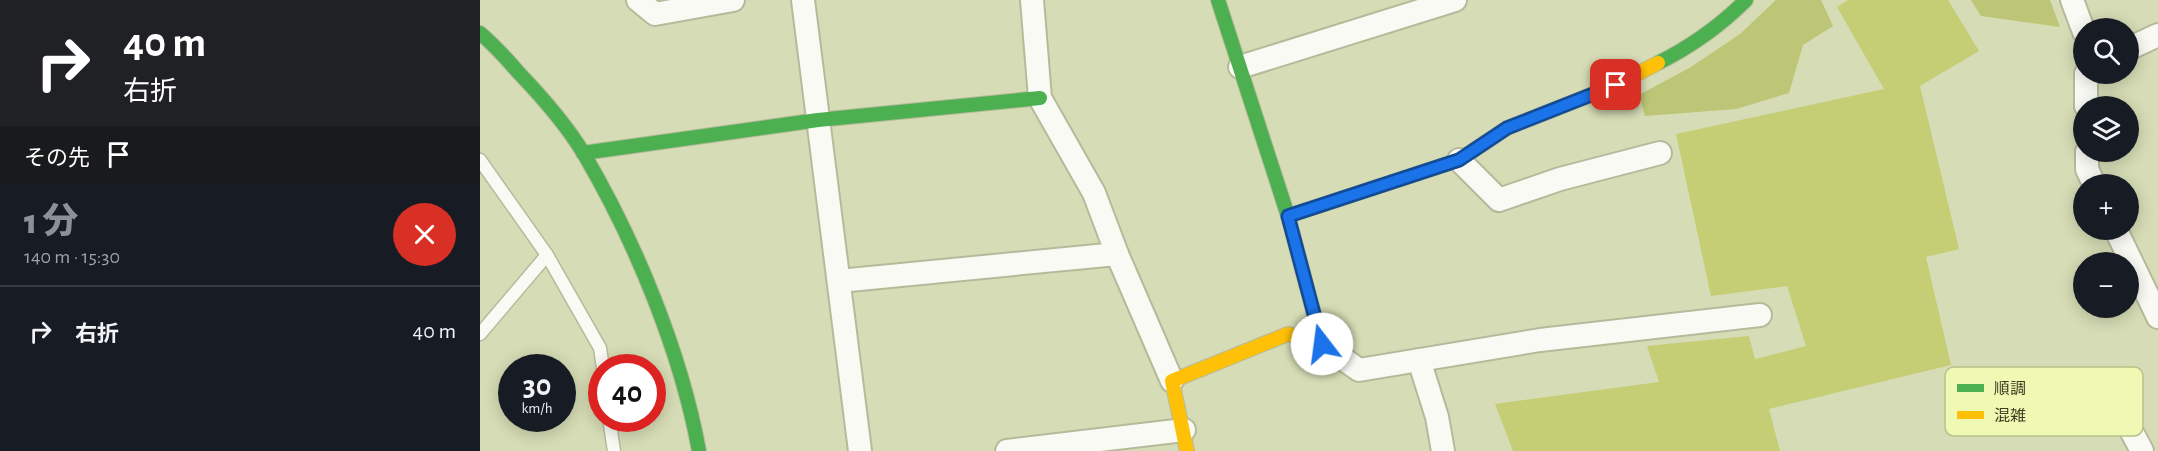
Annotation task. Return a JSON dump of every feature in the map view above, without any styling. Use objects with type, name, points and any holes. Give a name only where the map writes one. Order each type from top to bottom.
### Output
[{"type":"street","points":[[638,0],[655,15],[733,0]]},
{"type":"street","points":[[803,0],[860,451]]},
{"type":"street","points":[[1007,451],[1186,441],[1172,381],[1094,193],[1040,98],[1032,0]]},
{"type":"street","points":[[1218,0],[1288,216],[1322,344]]},
{"type":"street","points":[[1240,68],[1455,0]]},
{"type":"street","points":[[1288,216],[1459,160],[1507,128],[1616,85],[1674,55],[1728,18],[1746,0]]},
{"type":"street","points":[[2072,0],[2079,18]]},
{"type":"street","points":[[480,33],[492,42],[545,101],[583,153],[625,232],[665,328],[691,408],[699,451]]},
{"type":"street","points":[[2139,44],[2158,35]]},
{"type":"street","points":[[583,153],[818,120],[1040,98]]},
{"type":"street","points":[[1459,160],[1499,200],[1560,179],[1660,153]]},
{"type":"street","points":[[2121,240],[2158,317]]},
{"type":"street","points":[[838,280],[1118,254]]},
{"type":"street","points":[[1172,381],[1288,334],[1322,344],[1359,370],[1540,340],[1760,315]]},
{"type":"street","points":[[1419,360],[1437,417],[1443,451]]},
{"type":"street","points":[[2134,436],[2142,451]]},
{"type":"lane","points":[[480,160],[547,255],[600,348],[601,354]]},
{"type":"lane","points":[[480,333],[547,255]]},
{"type":"lane","points":[[611,432],[614,451]]},
{"type":"green space","points":[[1776,0],[1821,0],[1833,26],[1803,45],[1789,93],[1736,109],[1645,116],[1639,95],[1691,67],[1740,34]]},
{"type":"green space","points":[[1848,0],[1948,0],[1979,51],[1920,86],[1959,249],[1926,257],[1951,365],[1769,409],[1780,451],[1513,451],[1495,404],[1659,382],[1647,346],[1749,336],[1755,359],[1806,346],[1787,286],[1711,296],[1676,134],[1884,89],[1837,7]]},
{"type":"green space","points":[[1971,0],[2050,0],[2060,27],[1981,16]]},
{"type":"traffic: fast","points":[[1218,0],[1288,216],[1306,284]]},
{"type":"traffic: fast","points":[[1658,63],[1705,35],[1746,0]]},
{"type":"traffic: fast","points":[[480,33],[562,121],[603,188],[638,260],[668,336],[681,375],[699,451]]},
{"type":"traffic: fast","points":[[583,153],[818,120],[1040,98]]},
{"type":"traffic: slow","points":[[1288,216],[1459,160],[1507,128],[1616,85],[1658,63]]},
{"type":"traffic: slow","points":[[1187,451],[1172,381],[1288,334],[1322,344],[1306,284]]},
{"type":"route","points":[[1322,344],[1288,216],[1459,160],[1507,128],[1616,85]]}]
